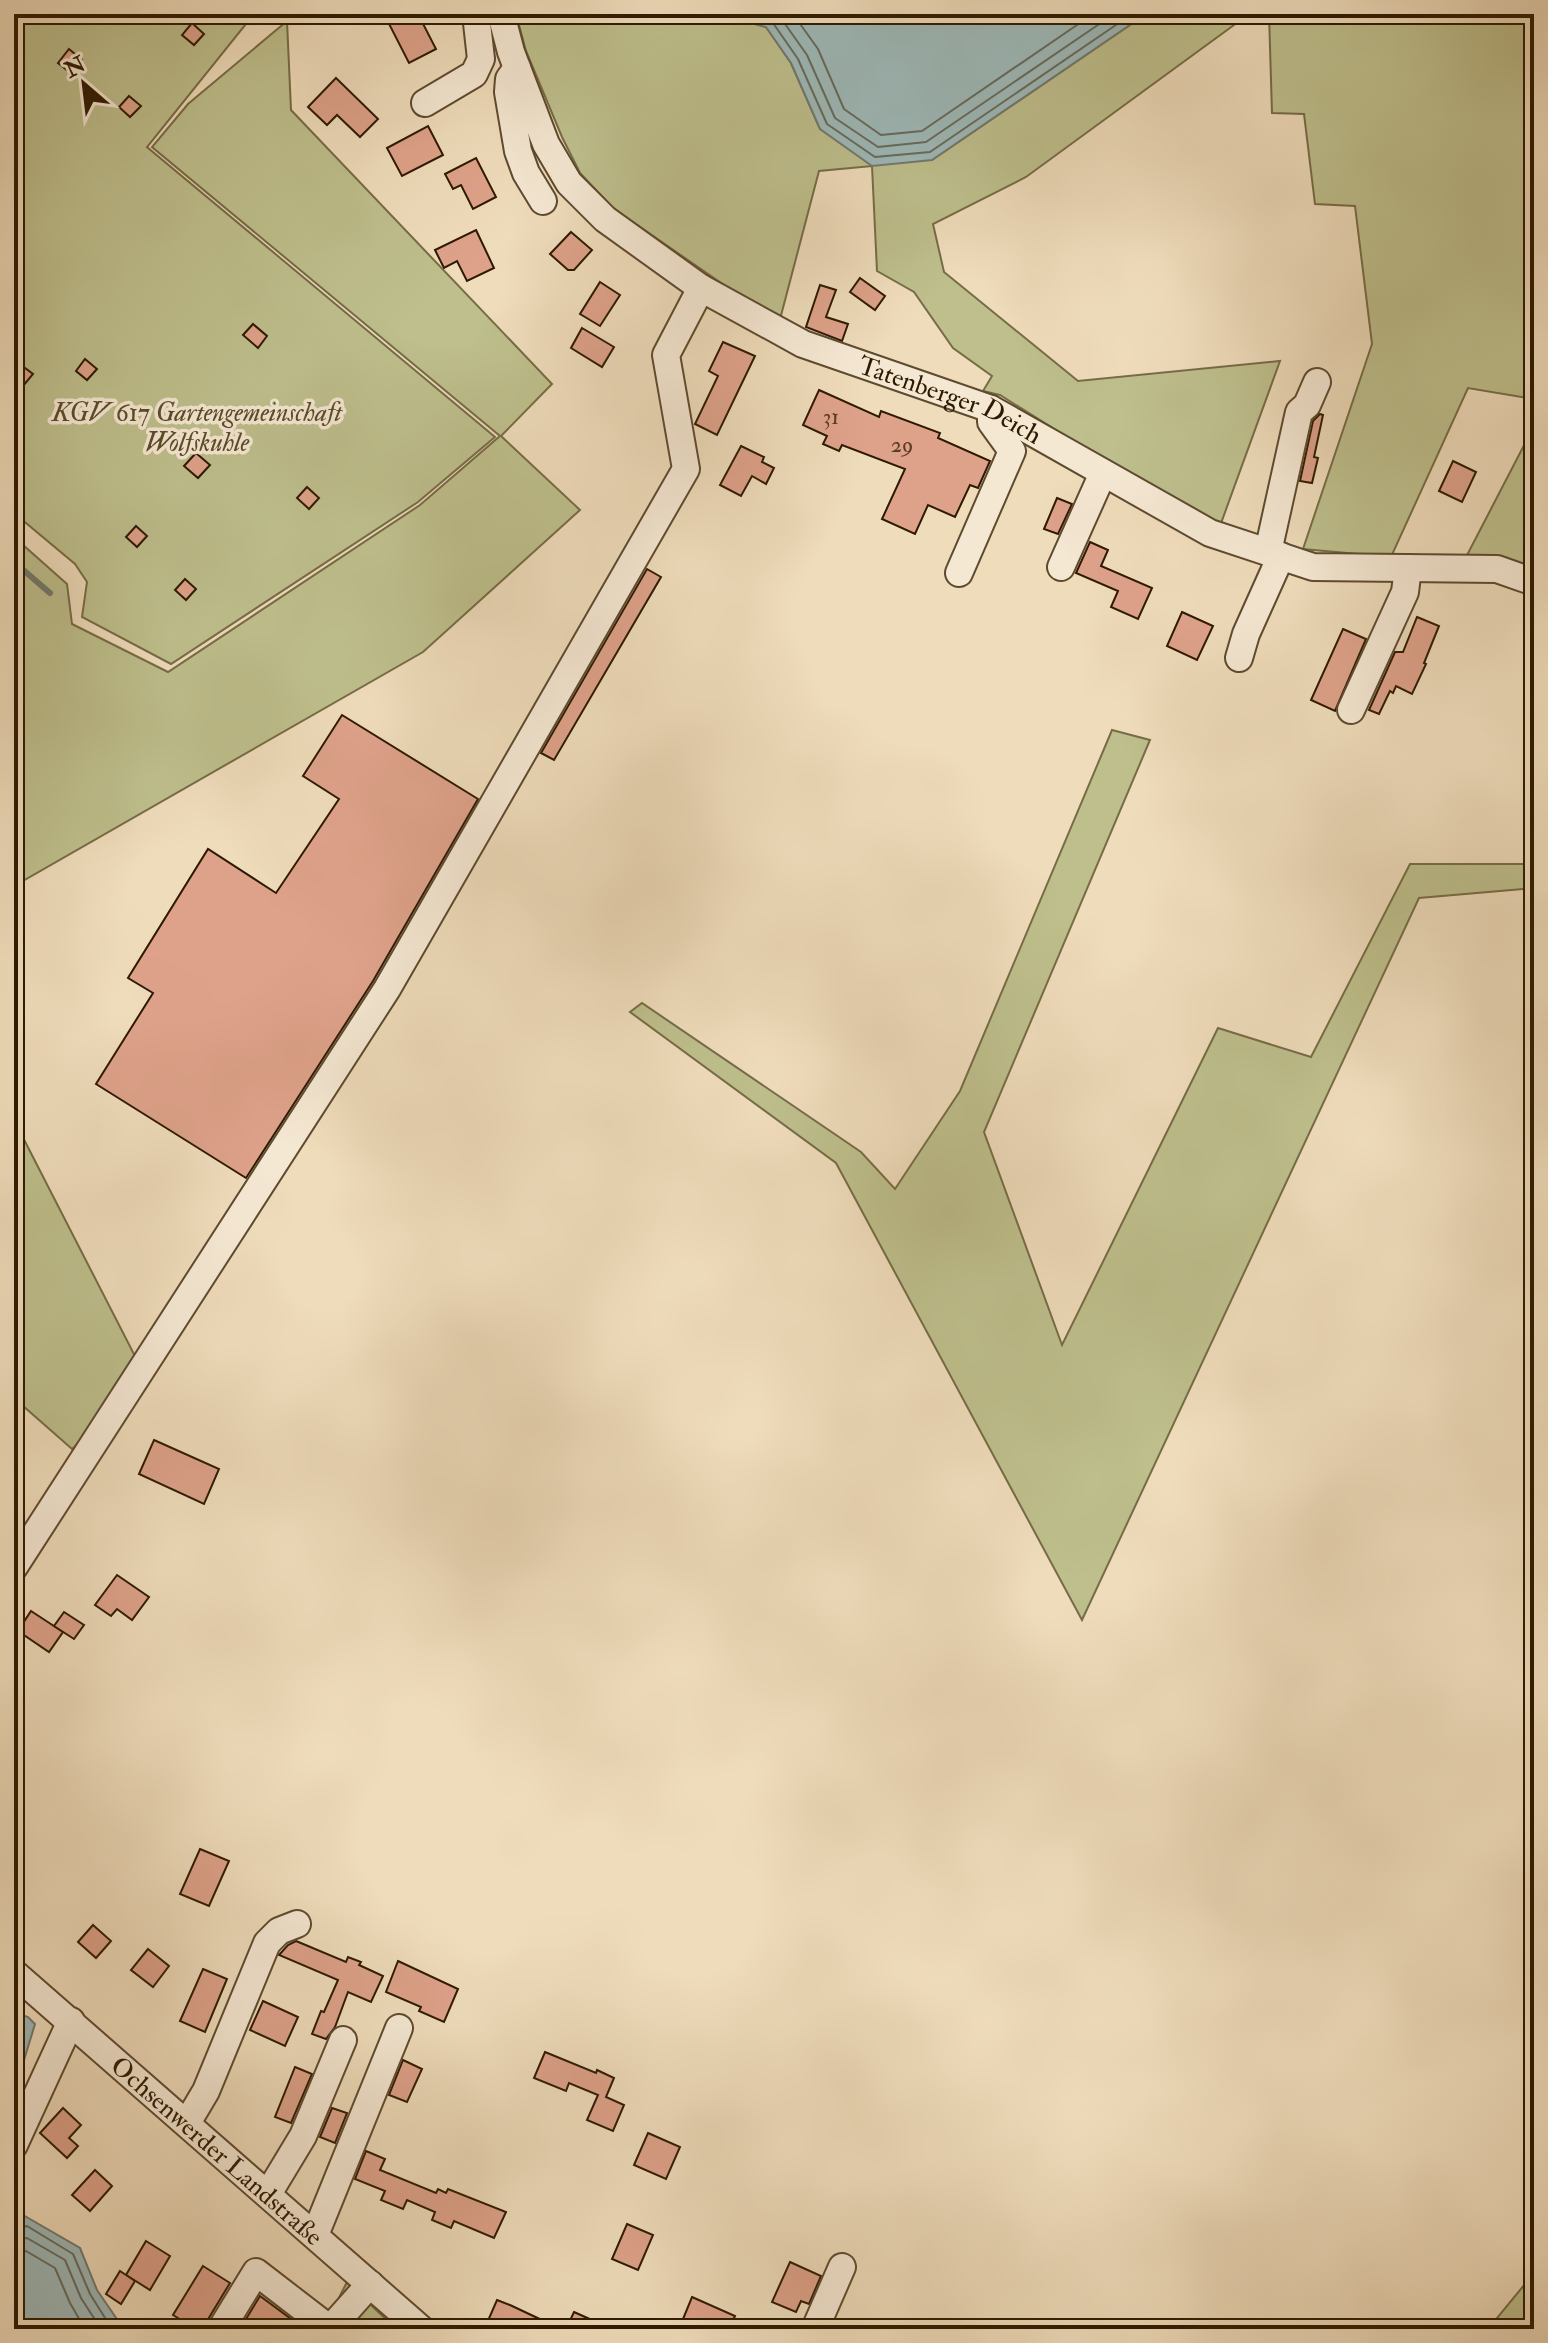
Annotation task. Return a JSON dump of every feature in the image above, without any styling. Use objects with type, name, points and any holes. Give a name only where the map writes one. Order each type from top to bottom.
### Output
[{"type":"street","points":[[425,103],[474,74],[481,59],[476,14]]},
{"type":"street","name":"Tatenberger Deich","points":[[501,14],[517,68],[546,144],[569,183],[605,219],[701,288],[803,344],[991,409],[1210,533],[1313,567],[1497,569],[1534,582]]},
{"type":"street","points":[[517,68],[509,79],[508,92],[518,151],[526,173],[543,201]]},
{"type":"street","points":[[14,1567],[387,989],[686,469],[666,355],[701,288]]},
{"type":"street","points":[[1239,658],[1274,554],[1299,412],[1307,405],[1317,382]]},
{"type":"street","points":[[959,573],[1012,451],[991,422],[991,409]]},
{"type":"street","points":[[1061,567],[1103,473]]},
{"type":"street","points":[[1351,710],[1405,592],[1408,568]]},
{"type":"street","points":[[187,2123],[206,2091],[267,1943],[279,1931],[297,1924]]},
{"type":"street","name":"Ochsenwerder Landstraße","points":[[14,1973],[421,2329]]},
{"type":"street","points":[[14,2145],[71,2021]]},
{"type":"street","points":[[315,2235],[399,2028]]},
{"type":"street","points":[[268,2194],[303,2136],[343,2040]]},
{"type":"street","points":[[815,2329],[842,2267]]},
{"type":"street","points":[[221,2329],[256,2272],[330,2329],[370,2284]]},
{"type":"green space","name":"KGV 617 Gartengemeinschaft Wolfskuhle","points":[[14,14],[244,14],[246,24],[147,147],[495,437],[418,502],[171,664],[82,617],[87,582],[75,564],[14,513]]},
{"type":"green space","points":[[516,14],[718,14],[766,27],[791,63],[820,129],[932,160],[1146,14],[1249,14],[1026,177],[933,224],[944,272],[1078,381],[1280,361],[1220,526],[1156,493],[1000,395],[983,391],[992,376],[953,348],[914,292],[877,271],[872,166],[819,171],[779,323],[614,209],[580,173],[526,51]]},
{"type":"green space","points":[[1269,14],[1534,14],[1534,399],[1468,388],[1391,557],[1303,549],[1372,344],[1355,206],[1315,204],[1304,114],[1272,113]]},
{"type":"green space","points":[[287,21],[291,110],[552,384],[501,436],[580,510],[423,652],[14,886],[14,537],[67,584],[72,624],[168,672],[420,505],[500,436],[152,147],[188,104]]},
{"type":"green space","points":[[1534,426],[1534,573],[1465,559]]},
{"type":"green space","points":[[1112,730],[1150,740],[984,1132],[1062,1345],[1218,1028],[1311,1057],[1410,864],[1534,864],[1534,888],[1419,898],[1082,1620],[836,1163],[630,1012],[642,1003],[861,1152],[895,1189],[960,1091]]},
{"type":"green space","points":[[14,1120],[139,1364],[97,1428],[72,1449],[14,1398]]},
{"type":"green space","points":[[1534,2273],[1534,2329],[1488,2329]]},
{"type":"green space","points":[[347,2282],[396,2329],[323,2329]]},
{"type":"water","points":[[718,14],[1146,14],[932,160],[872,166],[820,129],[791,63],[766,27]]},
{"type":"water","points":[[14,2012],[28,2017],[35,2024],[14,2093]]},
{"type":"water","points":[[23,2215],[80,2248],[97,2290],[121,2325],[116,2329],[14,2329],[14,2225]]},
{"type":"building","points":[[384,14],[418,14],[436,49],[409,63]]},
{"type":"building","points":[[192,23],[204,34],[194,45],[182,35]]},
{"type":"building","points":[[69,49],[82,60],[72,74],[58,63]]},
{"type":"building","points":[[336,78],[378,119],[360,137],[337,115],[327,125],[308,107]]},
{"type":"building","points":[[129,96],[141,106],[130,117],[119,107]]},
{"type":"building","points":[[428,126],[443,155],[402,176],[387,148]]},
{"type":"building","points":[[476,158],[496,197],[473,209],[461,185],[453,189],[445,174]]},
{"type":"building","points":[[476,230],[494,268],[467,281],[457,261],[444,268],[435,250]]},
{"type":"building","points":[[571,232],[592,250],[574,270],[568,270],[550,254]]},
{"type":"building","points":[[860,278],[885,296],[875,310],[850,292]]},
{"type":"building","points":[[600,282],[620,295],[600,326],[580,314]]},
{"type":"building","points":[[820,285],[836,290],[826,317],[848,324],[842,341],[806,327]]},
{"type":"building","points":[[253,324],[267,336],[258,348],[243,335]]},
{"type":"building","points":[[582,328],[614,347],[602,367],[571,348]]},
{"type":"building","points":[[723,342],[755,356],[717,435],[695,424],[718,376],[709,371]]},
{"type":"building","points":[[85,359],[97,369],[87,380],[76,371]]},
{"type":"building","points":[[21,365],[33,374],[23,386],[14,379],[14,373]]},
{"type":"building","points":[[819,390],[879,417],[881,411],[940,433],[938,438],[990,461],[978,488],[970,485],[955,517],[928,505],[915,534],[882,519],[905,469],[842,445],[839,451],[823,444],[827,436],[803,425]]},
{"type":"building","points":[[1320,414],[1323,415],[1312,483],[1300,481],[1313,421]]},
{"type":"building","points":[[741,446],[764,457],[762,462],[774,468],[766,484],[752,476],[741,496],[720,485]]},
{"type":"building","points":[[196,453],[210,465],[198,478],[184,466]]},
{"type":"building","points":[[1453,461],[1476,472],[1462,502],[1439,491]]},
{"type":"building","points":[[307,487],[319,498],[309,509],[297,498]]},
{"type":"building","points":[[1057,498],[1072,504],[1058,534],[1044,529]]},
{"type":"building","points":[[136,526],[147,536],[137,547],[126,537]]},
{"type":"building","points":[[1090,542],[1108,550],[1101,566],[1152,588],[1138,619],[1111,607],[1118,591],[1076,573]]},
{"type":"building","points":[[647,569],[661,577],[554,760],[541,753]]},
{"type":"building","points":[[185,579],[196,589],[186,600],[175,590]]},
{"type":"building","points":[[1182,612],[1213,626],[1197,660],[1167,646]]},
{"type":"building","points":[[1417,617],[1439,626],[1412,694],[1396,686],[1393,693],[1390,691],[1379,714],[1369,710],[1395,652],[1403,652]]},
{"type":"building","points":[[1343,629],[1366,639],[1335,711],[1311,700]]},
{"type":"building","points":[[342,715],[478,799],[373,981],[246,1178],[96,1084],[153,993],[128,978],[208,849],[276,893],[339,799],[303,776]]},
{"type":"building","points":[[154,1440],[219,1469],[204,1504],[139,1474]]},
{"type":"building","points":[[117,1575],[149,1597],[132,1620],[117,1609],[111,1616],[95,1605]]},
{"type":"building","points":[[31,1611],[63,1632],[49,1652],[18,1631]]},
{"type":"building","points":[[64,1612],[84,1625],[74,1639],[54,1626]]},
{"type":"building","points":[[200,1849],[229,1861],[209,1906],[180,1894]]},
{"type":"building","points":[[93,1925],[111,1941],[96,1958],[78,1942]]},
{"type":"building","points":[[296,1941],[346,1962],[348,1957],[361,1962],[359,1965],[383,1976],[371,2002],[348,1992],[335,2027],[326,2039],[312,2034],[338,1980],[279,1955]]},
{"type":"building","points":[[148,1949],[169,1966],[153,1987],[131,1970]]},
{"type":"building","points":[[398,1961],[458,1989],[444,2022],[419,2011],[421,2007],[386,1992]]},
{"type":"building","points":[[203,1969],[227,1979],[205,2032],[180,2021]]},
{"type":"building","points":[[263,2001],[298,2017],[285,2046],[250,2030]]},
{"type":"building","points":[[545,2052],[614,2078],[606,2097],[624,2105],[613,2131],[587,2120],[598,2095],[569,2083],[566,2091],[534,2078]]},
{"type":"building","points":[[403,2060],[422,2069],[407,2102],[389,2095]]},
{"type":"building","points":[[295,2067],[312,2074],[291,2123],[275,2117]]},
{"type":"building","points":[[63,2108],[81,2125],[69,2138],[78,2146],[67,2158],[40,2133]]},
{"type":"building","points":[[332,2108],[347,2113],[335,2143],[320,2137]]},
{"type":"building","points":[[648,2133],[680,2147],[666,2179],[634,2165]]},
{"type":"building","points":[[366,2151],[385,2159],[380,2170],[436,2193],[438,2189],[446,2193],[448,2189],[506,2212],[494,2238],[454,2221],[451,2228],[432,2220],[435,2212],[407,2200],[403,2209],[381,2200],[385,2191],[355,2179]]},
{"type":"building","points":[[95,2170],[112,2186],[90,2211],[72,2195]]},
{"type":"building","points":[[627,2224],[653,2235],[638,2270],[612,2259]]},
{"type":"building","points":[[146,2241],[170,2256],[150,2290],[126,2275]]},
{"type":"building","points":[[790,2262],[821,2276],[809,2304],[801,2301],[796,2312],[772,2302]]},
{"type":"building","points":[[203,2266],[230,2283],[205,2329],[196,2329],[173,2315]]},
{"type":"building","points":[[120,2271],[135,2281],[121,2304],[106,2294]]},
{"type":"building","points":[[260,2296],[291,2319],[284,2329],[240,2329]]},
{"type":"building","points":[[692,2297],[735,2316],[729,2329],[706,2329],[683,2319]]},
{"type":"building","points":[[497,2300],[561,2329],[501,2329],[487,2323]]},
{"type":"building","points":[[574,2312],[612,2329],[566,2329]]},
{"type":"waterway","points":[[14,562],[50,593]]}]
